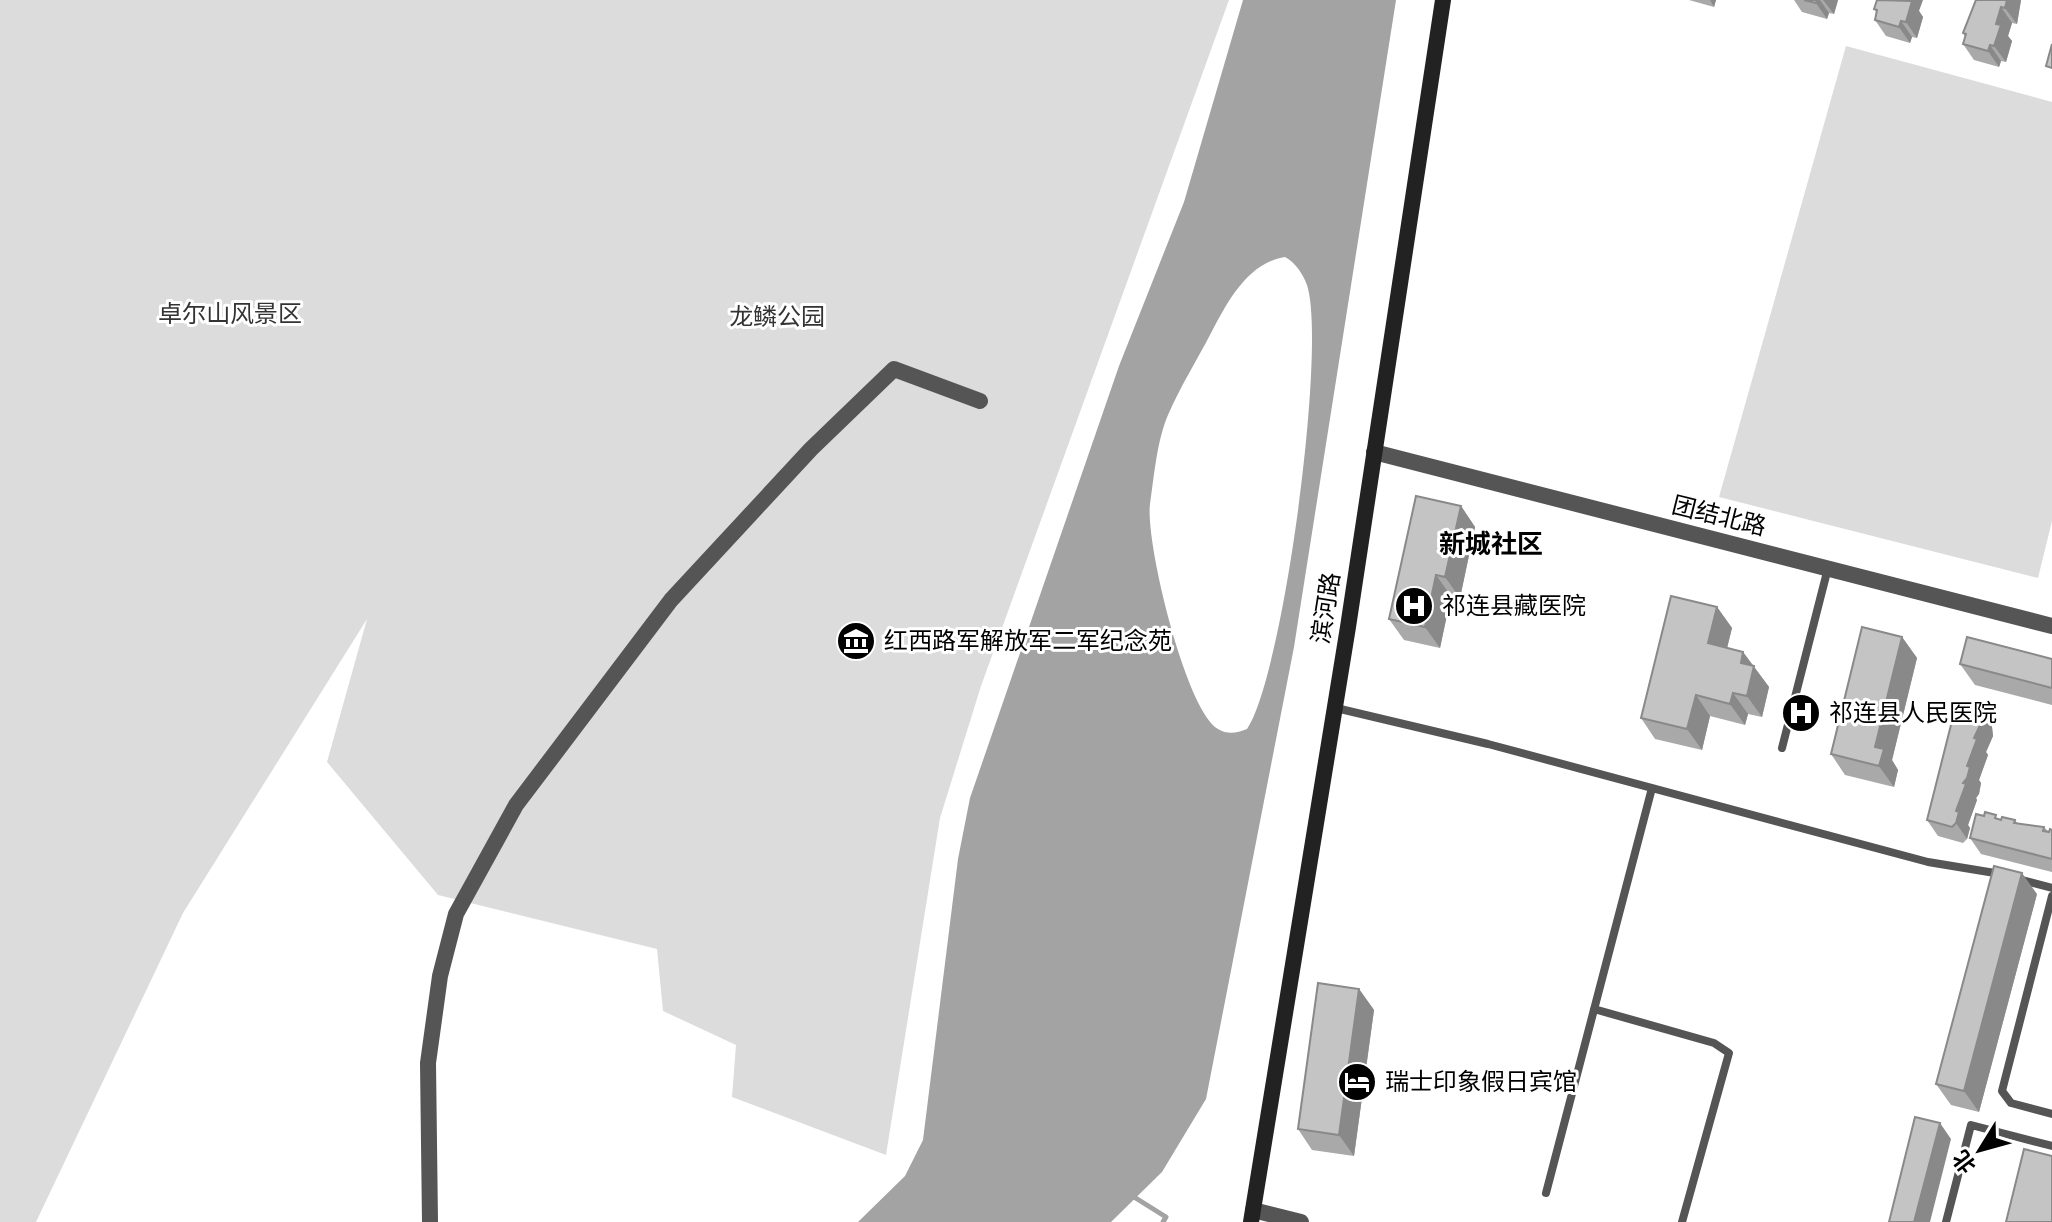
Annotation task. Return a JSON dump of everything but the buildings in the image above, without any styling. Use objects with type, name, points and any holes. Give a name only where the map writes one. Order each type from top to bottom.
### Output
[{"type":"street","name":"滨河路","points":[[1252,1216],[1335,707],[1443,0]]},
{"type":"street","points":[[430,1222],[428,1063],[440,976],[456,914],[516,805],[671,600],[811,449],[894,369],[980,401]]},
{"type":"street","name":"团结北路","points":[[1374,452],[2052,626]]},
{"type":"street","points":[[1252,1216],[1301,1222]]},
{"type":"lane","points":[[1782,748],[1828,568]]},
{"type":"lane","points":[[1335,707],[1928,862],[1971,867],[2052,888]]},
{"type":"lane","points":[[1546,1193],[1652,788]]},
{"type":"lane","points":[[2052,896],[2002,1091],[2011,1103],[2052,1114]]},
{"type":"lane","points":[[1594,1009],[1714,1043],[1729,1053],[1682,1222]]},
{"type":"lane","points":[[1946,1222],[1971,1125],[2052,1146]]},
{"type":"green space","name":"龙鳞公园","points":[[0,0],[1229,0],[981,686],[940,818],[886,1155],[732,1097],[736,1045],[663,1011],[657,949],[438,895],[327,762],[367,619],[183,913],[36,1222],[0,1222]]},
{"type":"green space","points":[[1846,46],[2052,102],[2052,521],[2038,578],[1719,497]]},
{"type":"shaded area","points":[[1243,0],[1396,0],[1294,647],[1206,1099],[1162,1172],[1111,1222],[858,1222],[905,1176],[923,1140],[958,859],[970,798],[1119,366],[1184,202]],"holes":[[[1285,257],[1307,285],[1312,320],[1311,373],[1298,510],[1287,582],[1261,697],[1247,729],[1229,733],[1218,729],[1206,716],[1181,660],[1154,553],[1150,504],[1164,425],[1224,309],[1240,286],[1260,267]]]},
{"type":"waterway","points":[[1134,1197],[1166,1217],[1163,1222]]},
{"type":"place","name":"祁连县藏医院","points":[[1414,606]]},
{"type":"place","name":"红西路军解放军二军纪念苑","points":[[856,641]]},
{"type":"place","name":"祁连县人民医院","points":[[1801,713]]},
{"type":"place","name":"瑞士印象假日宾馆","points":[[1357,1082]]},
{"type":"district","name":"新城社区","points":[[1491,544]]},
{"type":"park label","name":"卓尔山风景区","points":[[230,314]]}]
